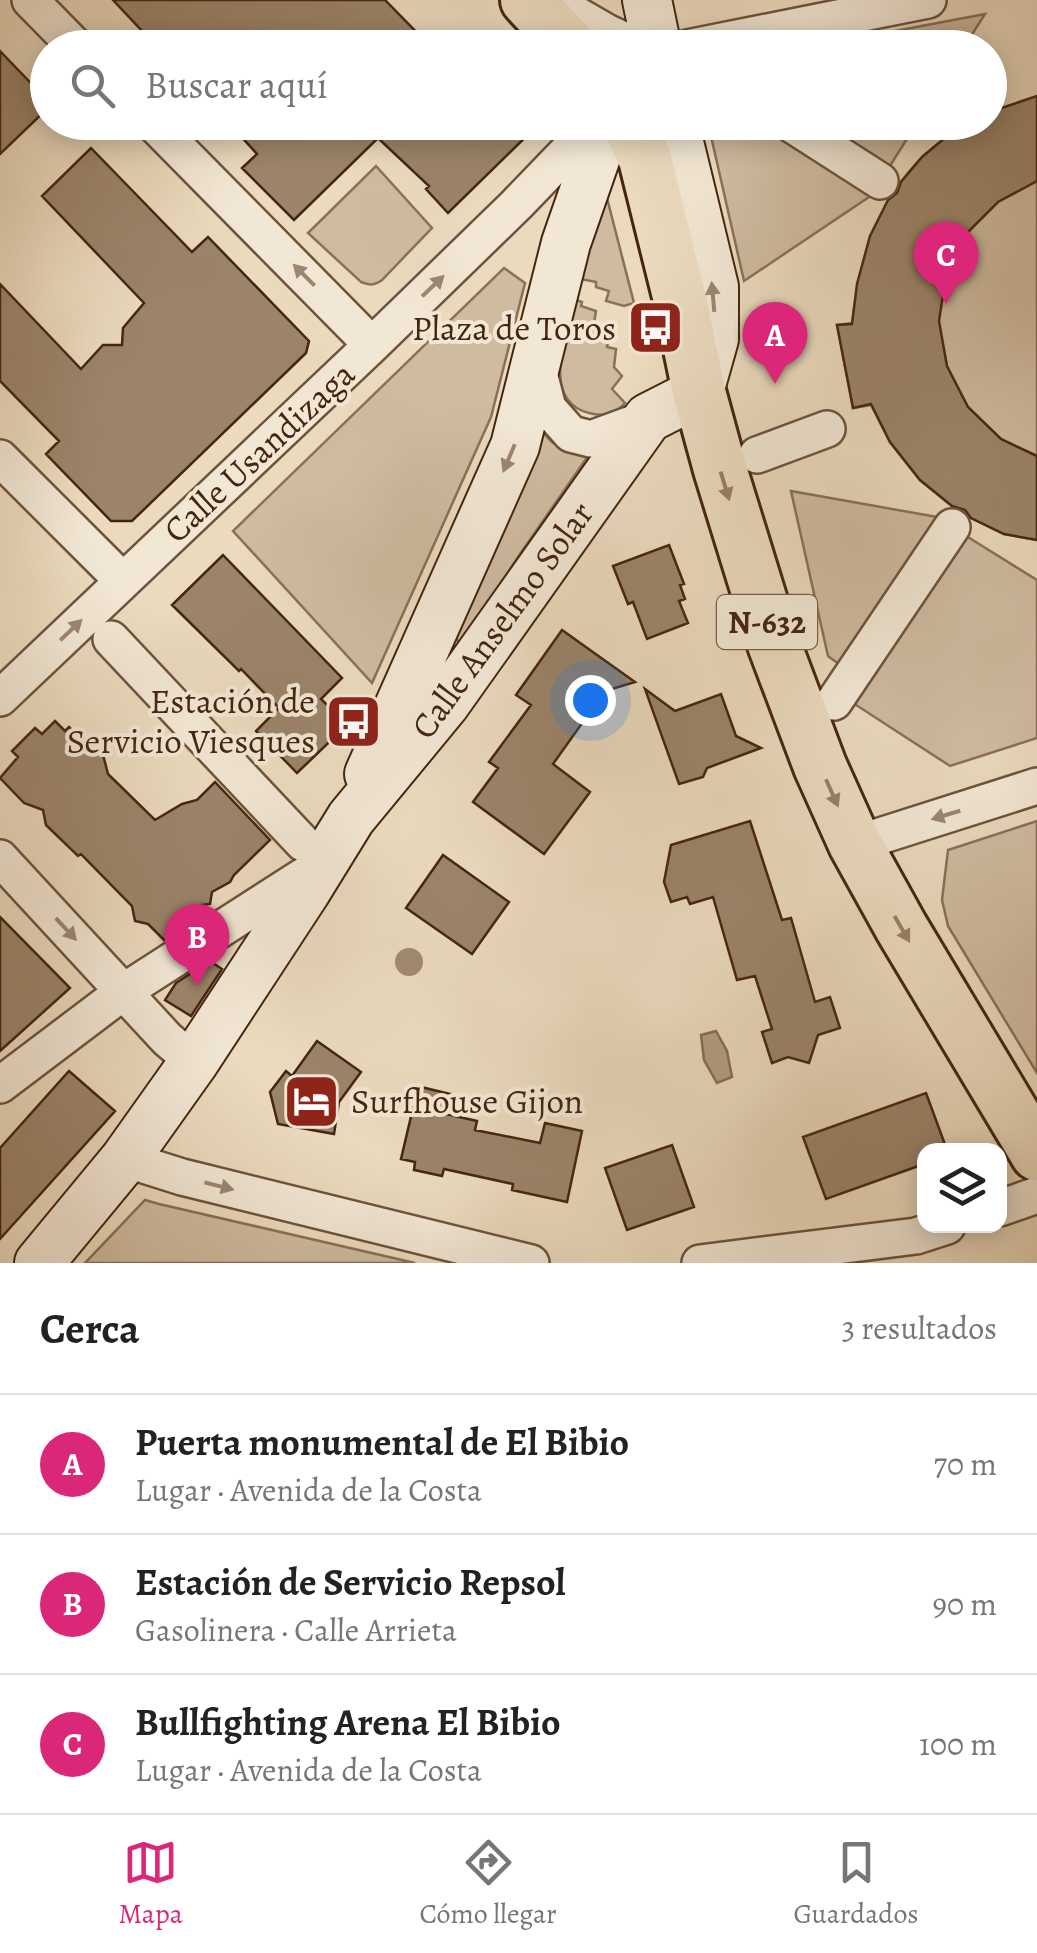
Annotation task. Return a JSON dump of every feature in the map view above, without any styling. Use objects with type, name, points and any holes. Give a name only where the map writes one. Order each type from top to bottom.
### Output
[{"type":"main road","points":[[527,0],[555,30]]},
{"type":"main road","points":[[643,30],[647,0]]},
{"type":"main road","name":"Calle Anselmo Solar","points":[[351,818],[385,732],[515,446],[566,243],[602,140]]},
{"type":"main road","name":"N-632","points":[[636,140],[645,159],[699,392],[774,644],[820,766],[855,844],[900,927],[1037,1154]]},
{"type":"main road","points":[[648,418],[699,392],[714,339],[714,298],[678,140]]},
{"type":"main road","name":"Calle Anselmo Solar","points":[[39,1263],[125,1160],[194,1062],[313,853],[351,818],[445,704],[648,418]]},
{"type":"street","points":[[30,0],[59,30]]},
{"type":"street","points":[[551,0],[608,30]]},
{"type":"street","points":[[632,0],[637,30]]},
{"type":"street","points":[[777,30],[928,0]]},
{"type":"street","points":[[170,140],[372,345]]},
{"type":"street","name":"Calle Usandizaga","points":[[0,698],[372,345],[579,140]]},
{"type":"street","points":[[816,140],[880,181]]},
{"type":"street","points":[[516,205],[535,203],[552,209],[566,243]]},
{"type":"street","points":[[536,364],[548,408],[571,434],[591,439],[648,418]]},
{"type":"street","points":[[757,455],[828,430]]},
{"type":"street","points":[[0,458],[122,581]]},
{"type":"street","points":[[834,702],[952,527]]},
{"type":"street","points":[[0,1085],[313,853],[111,640]]},
{"type":"street","points":[[855,844],[1037,786]]},
{"type":"street","points":[[0,858],[167,1039],[194,1062]]},
{"type":"street","points":[[125,1160],[531,1263]]},
{"type":"street","points":[[1007,1206],[1037,1195]]},
{"type":"street","points":[[700,1263],[925,1233]]},
{"type":"shaded area","points":[[985,14],[975,30],[900,30]]},
{"type":"shaded area","points":[[1037,96],[1037,540],[1004,534],[959,512],[920,480],[890,442],[871,405],[853,408],[837,325],[852,323],[868,249],[900,183],[943,140],[1007,140],[1007,106]]},
{"type":"shaded area","points":[[712,140],[791,140],[869,188],[869,197],[744,281]]},
{"type":"shaded area","points":[[844,140],[906,140],[888,169]]},
{"type":"shaded area","points":[[376,166],[432,228],[382,280],[369,284],[361,282],[308,233]]},
{"type":"shaded area","points":[[607,198],[634,303],[624,306],[606,301],[609,291],[596,287],[596,282],[581,279]]},
{"type":"shaded area","points":[[504,268],[525,283],[491,417],[372,683],[233,531]]},
{"type":"shaded area","points":[[576,300],[596,311],[593,329],[610,332],[607,347],[616,349],[614,367],[622,376],[612,389],[625,403],[609,414],[589,413],[574,406],[565,394],[560,364]]},
{"type":"shaded area","points":[[541,431],[553,443],[586,455],[586,459],[460,642],[454,638]]},
{"type":"shaded area","points":[[791,491],[937,517],[840,665],[828,656]]},
{"type":"shaded area","points":[[963,534],[1037,580],[1037,738],[950,766],[853,703]]},
{"type":"shaded area","points":[[1037,821],[1037,1073],[948,926],[942,900],[948,850]]},
{"type":"shaded area","points":[[716,1031],[727,1051],[732,1077],[717,1083],[704,1060],[701,1035]]},
{"type":"shaded area","points":[[145,1200],[159,1204],[415,1263],[85,1263]]},
{"type":"building","points":[[113,0],[385,0],[414,30],[141,30]]},
{"type":"building","points":[[0,51],[30,82],[30,125],[0,154]]},
{"type":"building","points":[[1037,96],[1037,181],[998,202],[966,234],[946,275],[939,321],[947,366],[968,407],[1001,439],[1037,456],[1037,540],[1004,534],[952,506],[920,480],[890,442],[871,404],[853,408],[837,325],[852,324],[857,284],[870,236],[901,182],[942,140],[1007,140],[1007,106]]},
{"type":"building","points":[[244,140],[376,140],[294,220],[242,168],[257,154]]},
{"type":"building","points":[[380,140],[523,140],[448,213],[426,189],[429,186]]},
{"type":"building","points":[[91,148],[192,252],[208,237],[309,341],[306,353],[132,521],[111,521],[46,454],[59,441],[0,381],[0,284],[81,369],[103,345],[122,345],[123,328],[144,303],[42,196]]},
{"type":"building","points":[[669,545],[684,584],[680,585],[685,599],[679,601],[688,623],[647,639],[613,566]]},
{"type":"building","points":[[223,555],[342,678],[321,699],[347,725],[297,773],[256,731],[279,708],[172,605]]},
{"type":"building","points":[[562,630],[635,682],[605,691],[553,764],[590,792],[544,854],[473,802],[498,768],[489,762],[531,705],[516,695]]},
{"type":"building","points":[[645,689],[675,711],[721,694],[736,736],[761,748],[707,768],[703,777],[679,784]]},
{"type":"building","points":[[55,721],[65,731],[69,727],[92,750],[102,751],[108,774],[155,820],[197,800],[215,782],[270,840],[230,882],[212,892],[210,904],[202,905],[164,940],[148,924],[135,921],[132,906],[46,825],[43,810],[24,803],[0,778],[18,757],[12,751],[35,728],[42,734]]},
{"type":"building","points":[[750,821],[782,920],[791,918],[815,1002],[830,997],[840,1028],[818,1035],[809,1063],[788,1057],[772,1063],[762,1032],[772,1029],[755,976],[737,980],[713,897],[690,904],[687,897],[671,902],[664,882],[671,845]]},
{"type":"building","points":[[443,855],[509,902],[472,954],[406,908]]},
{"type":"building","points":[[0,917],[70,988],[0,1051]]},
{"type":"building","points":[[210,961],[222,969],[191,1016],[165,1000],[176,983]]},
{"type":"building","points":[[317,1041],[361,1072],[339,1102],[334,1134],[278,1124],[270,1092],[286,1071],[292,1076]]},
{"type":"building","points":[[69,1071],[115,1111],[0,1239],[0,1148]]},
{"type":"building","points":[[421,1087],[450,1094],[446,1114],[477,1121],[475,1130],[540,1143],[545,1123],[582,1131],[567,1202],[512,1190],[513,1184],[444,1169],[442,1176],[414,1170],[415,1162],[401,1159]]},
{"type":"building","points":[[926,1093],[944,1143],[917,1143],[917,1166],[826,1199],[803,1137]]},
{"type":"building","points":[[672,1145],[694,1207],[627,1230],[605,1168]]},
{"type":"place","name":"Bullfighting Arena El Bibio","points":[[946,304]]},
{"type":"place","name":"Plaza de Toros","points":[[655,328]]},
{"type":"place","name":"Puerta monumental de El Bibio","points":[[775,384]]},
{"type":"place","name":"Estación de Servicio Viesques","points":[[354,721]]},
{"type":"place","name":"Estación de Servicio Repsol","points":[[197,986]]},
{"type":"place","name":"Surfhouse Gijon","points":[[312,1101]]}]
